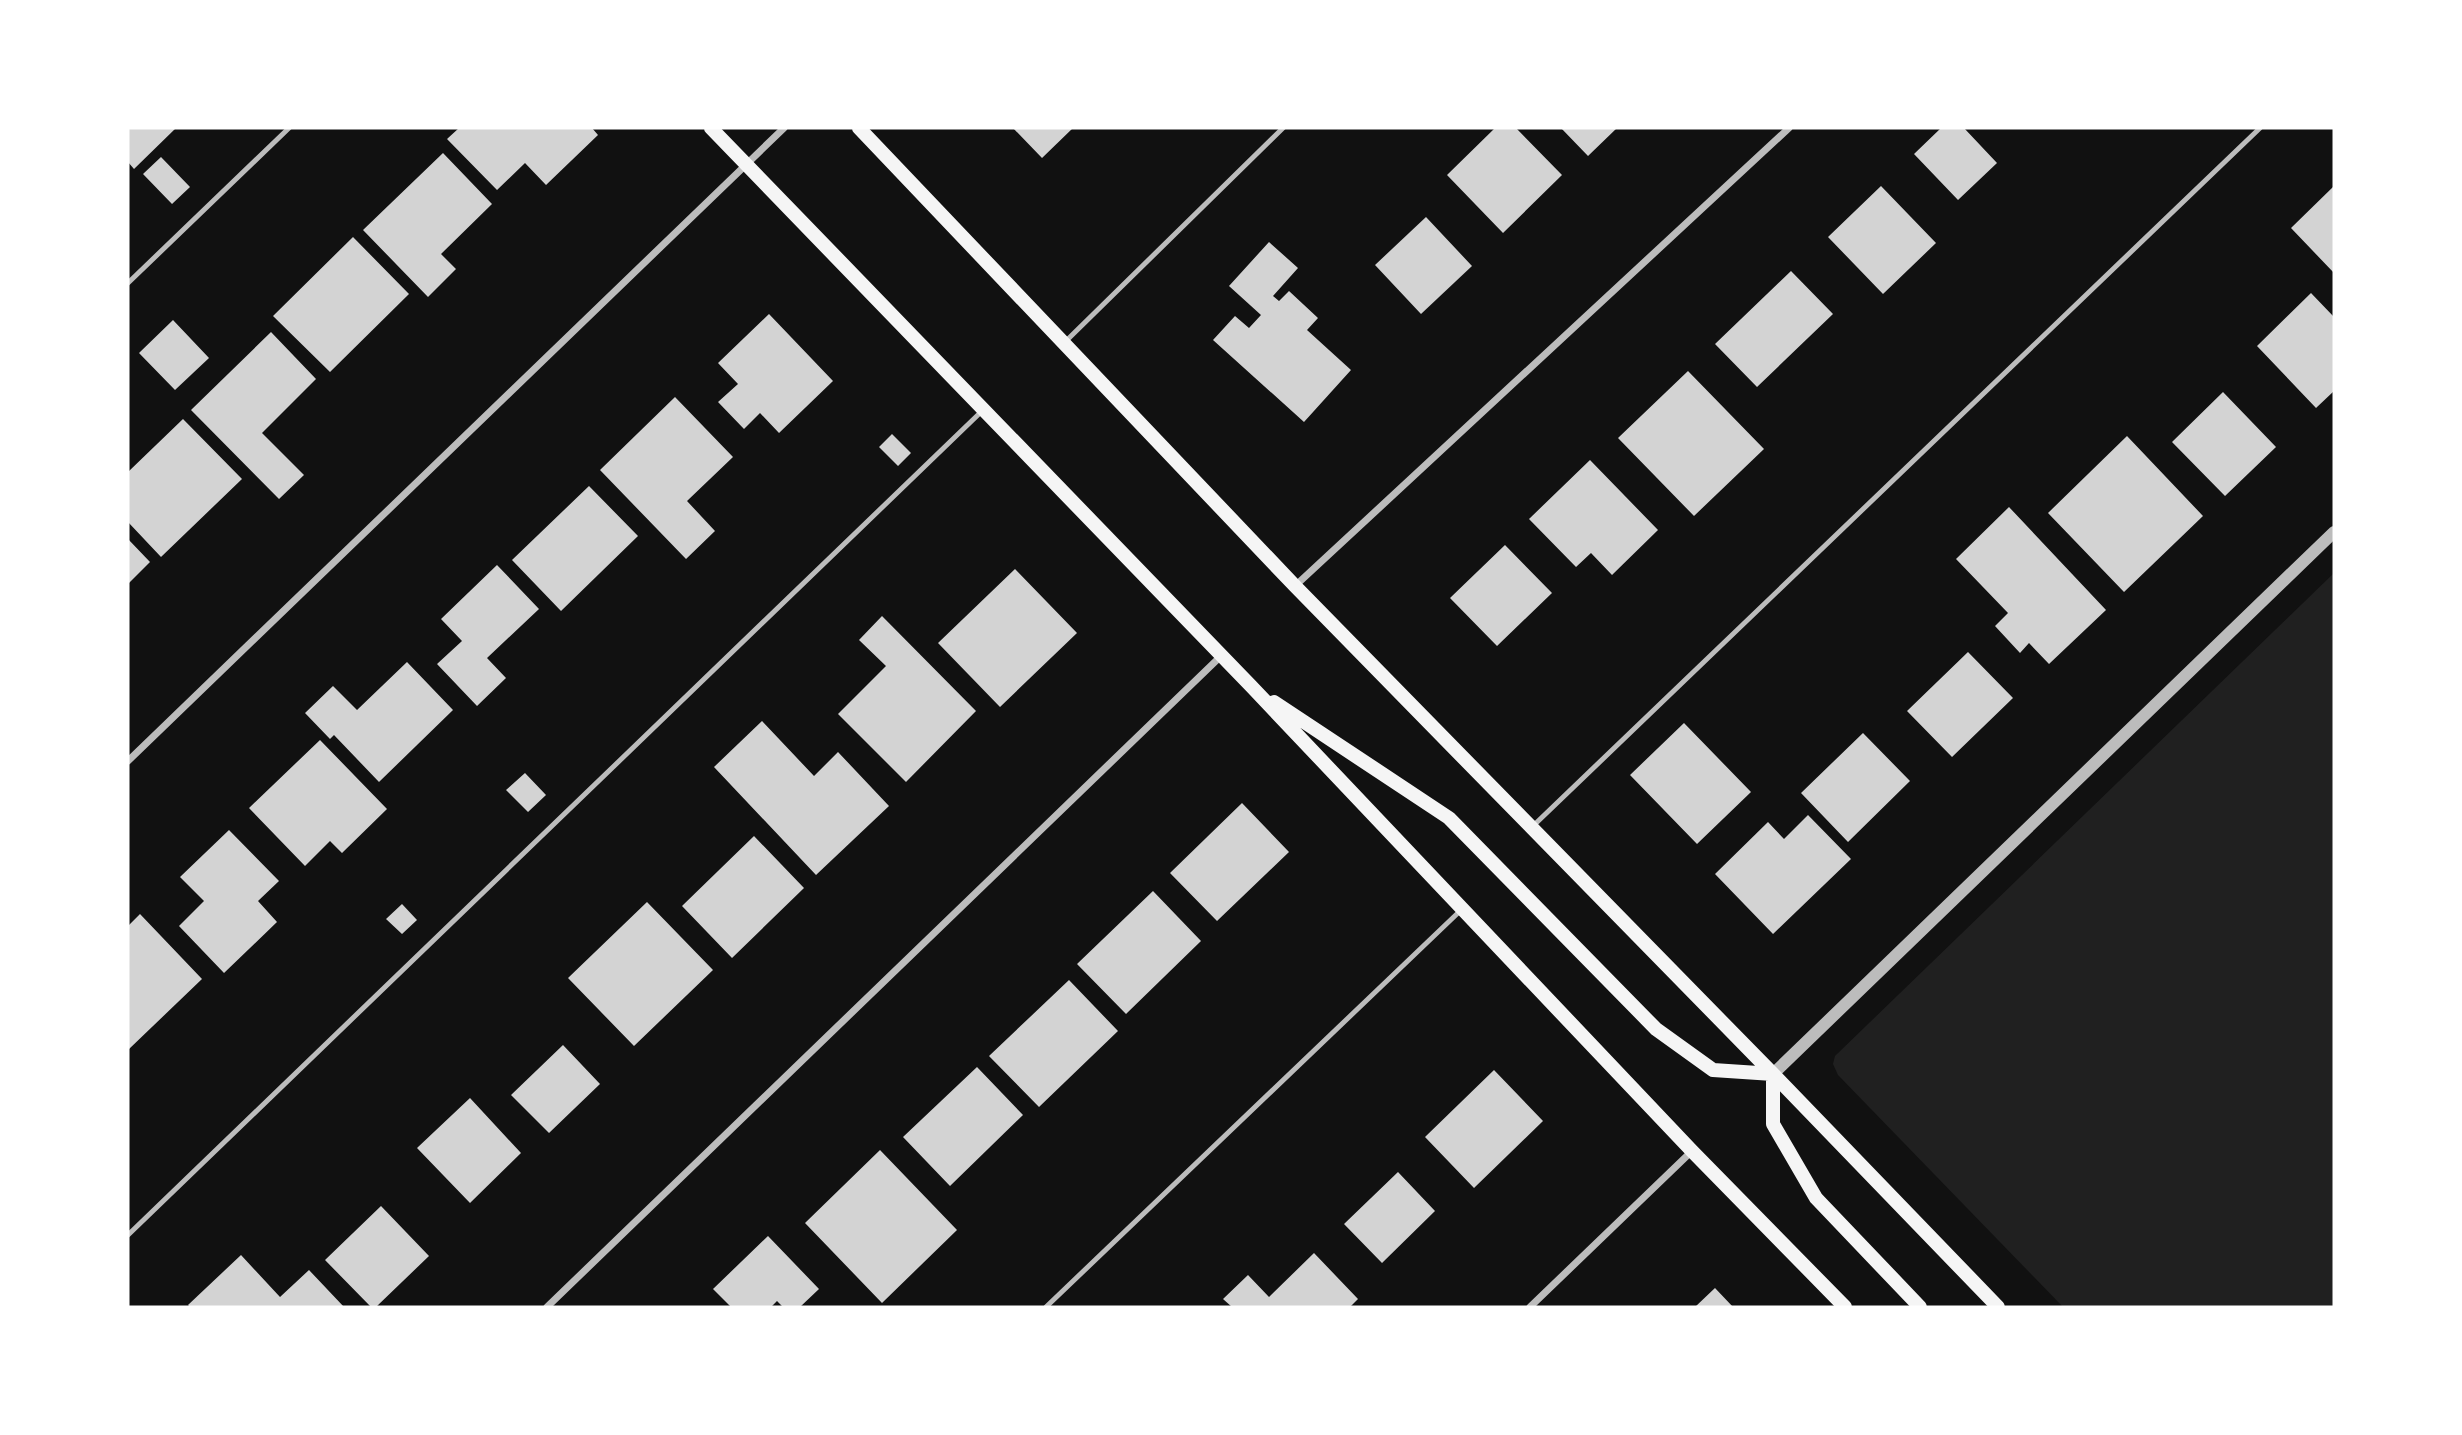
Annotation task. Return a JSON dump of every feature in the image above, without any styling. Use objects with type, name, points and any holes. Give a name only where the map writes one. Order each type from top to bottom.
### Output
[{"type":"main road","points":[[711,128],[1251,686],[1692,1151],[1845,1307]]},
{"type":"main road","points":[[859,128],[1294,586],[1773,1073],[1998,1307]]},
{"type":"main road","points":[[1251,686],[1449,818],[1656,1029],[1713,1070],[1773,1073]]},
{"type":"main road","points":[[1773,1073],[1773,1124],[1816,1198],[1920,1307]]},
{"type":"street","points":[[128,761],[784,128]]},
{"type":"street","points":[[1294,586],[1789,128]]},
{"type":"street","points":[[1773,1073],[2334,532]]},
{"type":"street","points":[[547,1307],[1222,656]]},
{"type":"street","points":[[1530,1307],[1692,1151]]},
{"type":"lane","points":[[128,283],[289,128]]},
{"type":"lane","points":[[1063,343],[1283,128]]},
{"type":"lane","points":[[1531,827],[2260,128]]},
{"type":"lane","points":[[128,1235],[984,410]]},
{"type":"lane","points":[[1046,1307],[1462,909]]},
{"type":"shaded area","points":[[2334,573],[2334,1307],[2063,1307],[1838,1075],[1833,1064],[1835,1056]]},
{"type":"building","points":[[128,128],[176,128],[134,169],[128,162]]},
{"type":"building","points":[[459,128],[592,128],[598,135],[546,185],[525,163],[497,190],[447,139]]},
{"type":"building","points":[[1013,128],[1073,128],[1042,158]]},
{"type":"building","points":[[1495,128],[1516,128],[1562,175],[1503,233],[1447,175]]},
{"type":"building","points":[[1561,128],[1617,128],[1588,156]]},
{"type":"building","points":[[1941,128],[1964,128],[1997,163],[1958,200],[1914,154]]},
{"type":"building","points":[[443,153],[492,204],[441,254],[456,269],[428,297],[363,230]]},
{"type":"building","points":[[161,157],[190,187],[172,204],[143,174]]},
{"type":"building","points":[[1881,186],[1936,243],[1883,294],[1828,237]]},
{"type":"building","points":[[2334,186],[2334,273],[2291,228]]},
{"type":"building","points":[[1426,217],[1472,266],[1421,314],[1375,265]]},
{"type":"building","points":[[353,237],[409,294],[330,372],[273,316]]},
{"type":"building","points":[[1269,242],[1298,268],[1273,296],[1279,301],[1289,291],[1318,318],[1307,330],[1351,370],[1304,422],[1213,340],[1235,316],[1249,328],[1261,315],[1229,286]]},
{"type":"building","points":[[1791,271],[1833,314],[1757,387],[1715,344]]},
{"type":"building","points":[[2311,293],[2334,317],[2334,391],[2316,408],[2257,346]]},
{"type":"building","points":[[769,314],[833,381],[779,433],[760,413],[744,429],[718,402],[738,384],[718,363]]},
{"type":"building","points":[[173,320],[209,358],[175,390],[139,353]]},
{"type":"building","points":[[271,332],[316,379],[262,433],[304,475],[279,499],[191,410]]},
{"type":"building","points":[[1688,371],[1764,449],[1694,516],[1618,438]]},
{"type":"building","points":[[2223,392],[2276,447],[2225,496],[2172,442]]},
{"type":"building","points":[[675,397],[733,457],[687,501],[715,531],[686,559],[600,470]]},
{"type":"building","points":[[183,419],[242,479],[161,557],[128,522],[128,472]]},
{"type":"building","points":[[892,434],[911,453],[898,466],[879,447]]},
{"type":"building","points":[[2127,436],[2203,516],[2124,592],[2048,513]]},
{"type":"building","points":[[1590,460],[1658,530],[1612,575],[1591,553],[1576,567],[1529,519]]},
{"type":"building","points":[[589,486],[638,536],[561,611],[512,560]]},
{"type":"building","points":[[2009,507],[2106,610],[2049,664],[2029,643],[2020,653],[1995,626],[2008,613],[1956,559]]},
{"type":"building","points":[[128,539],[150,562],[128,584]]},
{"type":"building","points":[[1505,545],[1552,593],[1497,646],[1450,598]]},
{"type":"building","points":[[497,565],[539,609],[487,658],[506,678],[477,706],[437,664],[462,641],[441,619]]},
{"type":"building","points":[[1015,569],[1077,633],[1000,707],[938,643]]},
{"type":"building","points":[[882,616],[976,711],[906,782],[838,714],[886,666],[859,640]]},
{"type":"building","points":[[1968,652],[2013,698],[1952,757],[1907,711]]},
{"type":"building","points":[[407,662],[453,710],[379,782],[334,735],[330,739],[305,713],[333,686],[357,710]]},
{"type":"building","points":[[762,721],[814,776],[838,752],[889,806],[816,875],[714,767]]},
{"type":"building","points":[[1684,723],[1751,792],[1697,844],[1630,775]]},
{"type":"building","points":[[1863,733],[1910,781],[1848,842],[1801,793]]},
{"type":"building","points":[[320,740],[387,809],[342,853],[330,841],[305,866],[249,808]]},
{"type":"building","points":[[525,773],[546,795],[528,812],[506,790]]},
{"type":"building","points":[[1242,803],[1289,852],[1217,921],[1170,873]]},
{"type":"building","points":[[1808,815],[1851,859],[1773,934],[1715,874],[1768,822],[1784,839]]},
{"type":"building","points":[[229,830],[279,881],[258,901],[277,922],[224,973],[179,926],[204,901],[180,877]]},
{"type":"building","points":[[754,836],[804,888],[732,958],[682,906]]},
{"type":"building","points":[[1153,891],[1201,941],[1126,1014],[1077,964]]},
{"type":"building","points":[[647,902],[713,970],[634,1046],[568,978]]},
{"type":"building","points":[[402,904],[417,920],[402,934],[386,919]]},
{"type":"building","points":[[140,914],[202,979],[128,1050],[128,926]]},
{"type":"building","points":[[1069,980],[1118,1031],[1039,1107],[989,1056]]},
{"type":"building","points":[[563,1045],[600,1084],[549,1133],[511,1095]]},
{"type":"building","points":[[977,1067],[1023,1115],[950,1186],[903,1137]]},
{"type":"building","points":[[1494,1070],[1543,1121],[1474,1188],[1425,1137]]},
{"type":"building","points":[[470,1098],[521,1153],[470,1203],[417,1148]]},
{"type":"building","points":[[880,1150],[957,1230],[882,1303],[805,1223]]},
{"type":"building","points":[[1398,1172],[1435,1211],[1382,1263],[1344,1224]]},
{"type":"building","points":[[381,1206],[429,1256],[376,1307],[371,1307],[325,1260]]},
{"type":"building","points":[[768,1236],[819,1289],[800,1307],[783,1307],[777,1301],[771,1307],[731,1307],[713,1289]]},
{"type":"building","points":[[1314,1253],[1358,1299],[1350,1307],[1232,1307],[1223,1299],[1248,1275],[1269,1297]]},
{"type":"building","points":[[241,1255],[280,1297],[309,1270],[344,1307],[188,1305]]},
{"type":"building","points":[[1715,1288],[1733,1307],[1695,1307]]}]
